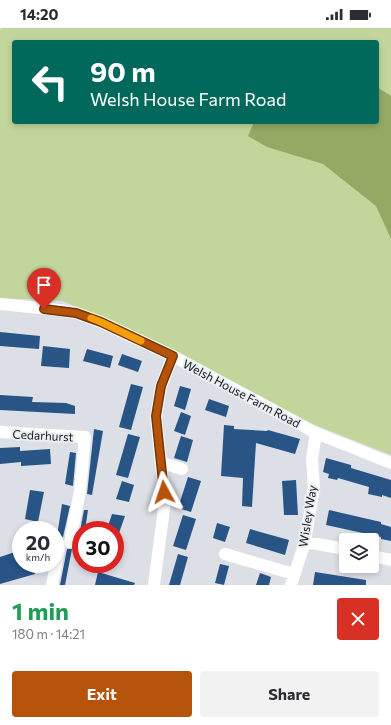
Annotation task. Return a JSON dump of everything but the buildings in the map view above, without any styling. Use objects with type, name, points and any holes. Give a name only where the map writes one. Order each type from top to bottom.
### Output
[{"type":"street","name":"Welsh House Farm Road","points":[[0,304],[76,313],[101,322],[173,356],[316,433],[391,463]]},
{"type":"street","points":[[154,585],[165,501],[156,416],[161,386],[173,356]]},
{"type":"street","name":"Cedarhurst","points":[[0,432],[85,437],[80,491],[52,585]]},
{"type":"street","name":"Wisley Way","points":[[225,554],[292,580],[305,542],[314,487],[312,459],[316,433]]},
{"type":"street","points":[[162,462],[182,469]]},
{"type":"street","points":[[305,542],[339,548]]},
{"type":"street","points":[[379,557],[391,560]]},
{"type":"green space","points":[[2,28],[391,28],[391,455],[302,420],[109,320],[62,301],[0,298],[0,30]]},
{"type":"green space","points":[[379,88],[391,96],[391,239],[376,206],[323,164],[267,147],[248,136],[253,124],[379,124]]},
{"type":"slow traffic","points":[[91,318],[141,341]]},
{"type":"route","points":[[44,309],[76,313],[101,322],[173,356],[161,386],[156,416],[164,492]]}]
